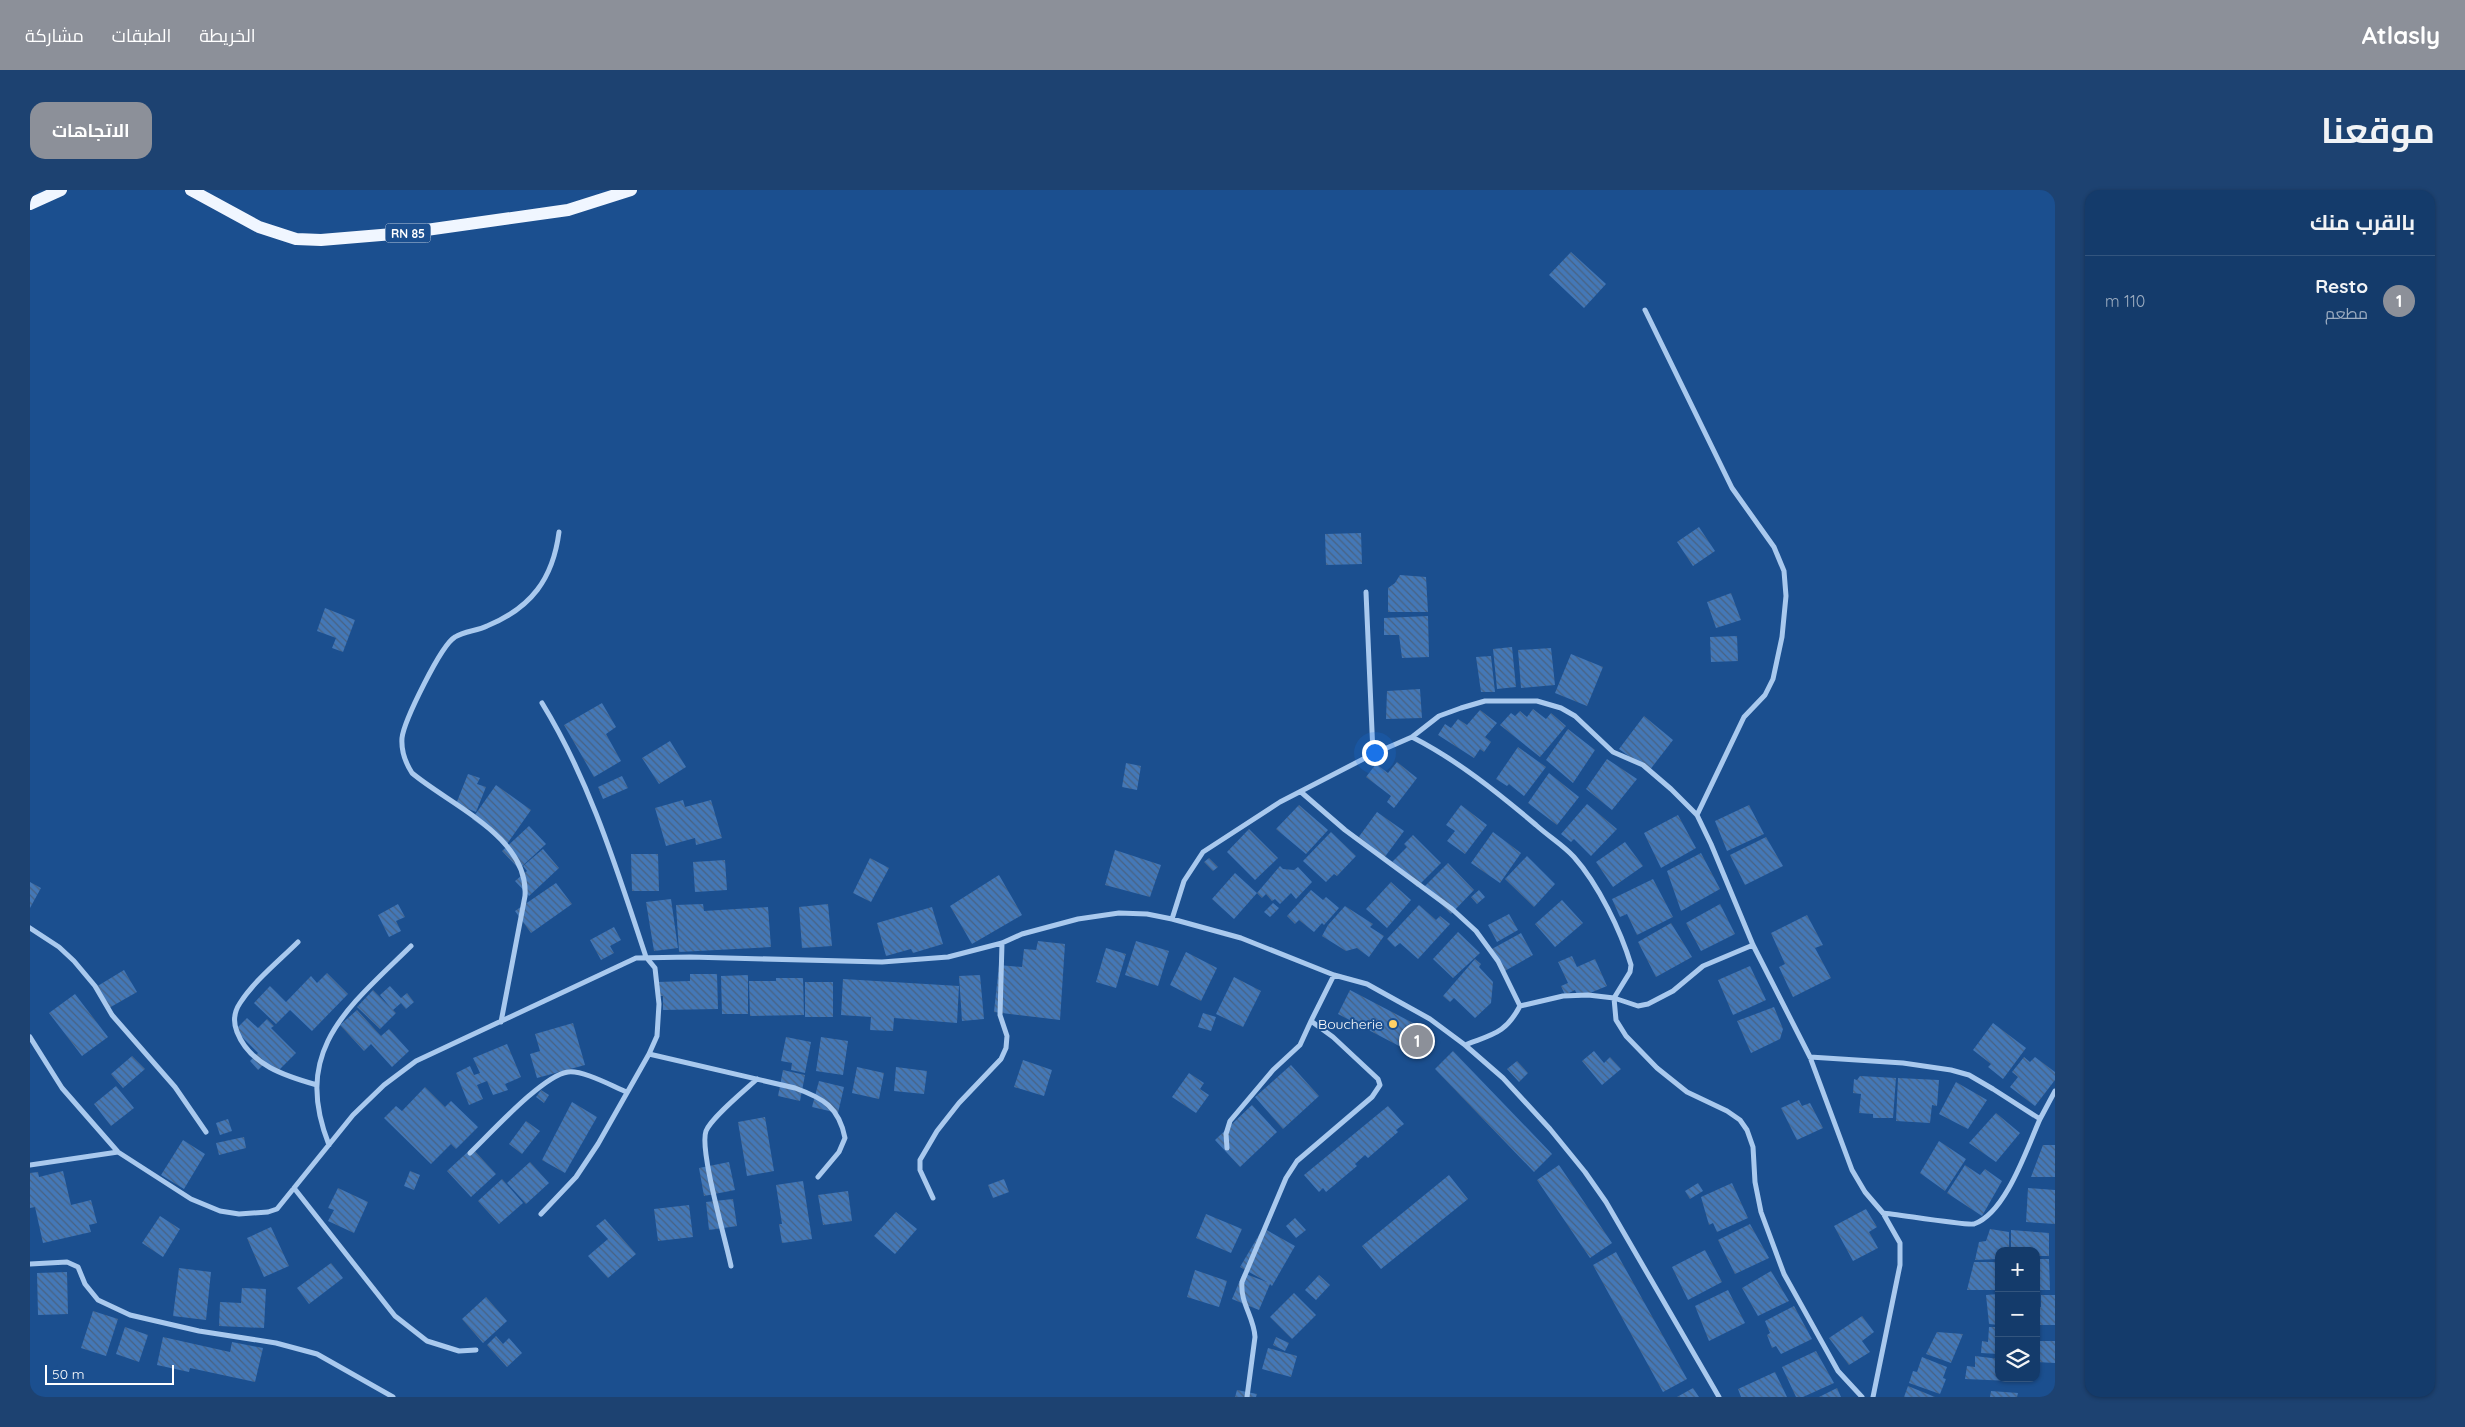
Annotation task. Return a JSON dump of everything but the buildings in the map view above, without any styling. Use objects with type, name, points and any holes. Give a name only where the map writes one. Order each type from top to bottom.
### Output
[{"type":"main road","points":[[30,204],[61,190]]},
{"type":"main road","name":"RN 85","points":[[191,190],[259,227],[296,239],[321,240],[405,233],[568,210],[631,190]]},
{"type":"street","points":[[1645,310],[1732,488],[1774,547],[1784,571],[1786,596],[1783,629],[1778,663],[1773,679],[1764,695],[1744,717],[1697,815]]},
{"type":"street","points":[[501,1022],[525,896],[526,884],[523,872],[507,846],[488,828],[412,773],[405,761],[402,748],[403,735],[421,693],[448,643],[455,637],[504,619],[524,606],[550,572],[557,550],[559,532]]},
{"type":"street","points":[[1366,592],[1373,754]]},
{"type":"street","points":[[1172,919],[1184,881],[1204,852],[1249,820],[1373,754],[1412,737],[1439,716],[1486,701],[1517,700],[1546,704],[1575,716],[1613,752],[1643,765],[1697,815],[1752,945],[1810,1057],[1852,1170],[1865,1192],[1883,1213],[1900,1243],[1900,1265],[1873,1397]]},
{"type":"street","points":[[541,1214],[576,1178],[598,1144],[649,1054],[657,1036],[659,1004],[655,968],[646,957],[592,801],[560,733],[542,703]]},
{"type":"street","points":[[1412,737],[1451,758],[1573,856],[1590,878],[1628,956],[1630,972],[1614,998],[1616,1020],[1626,1036],[1657,1068],[1687,1092],[1727,1111],[1740,1120],[1747,1130],[1753,1147],[1755,1182],[1761,1212],[1784,1274],[1838,1371],[1862,1397]]},
{"type":"street","points":[[1301,792],[1345,830],[1452,909],[1476,931],[1498,961],[1520,1006]]},
{"type":"street","points":[[30,1037],[62,1088],[118,1152],[178,1192],[220,1211],[239,1214],[268,1212],[277,1209],[353,1115],[384,1085],[408,1067],[636,958],[882,962],[948,957],[1002,943],[1031,931],[1078,919],[1110,914],[1147,914],[1172,919],[1240,938],[1334,974],[1367,984],[1430,1019],[1465,1045],[1503,1078],[1586,1172],[1606,1202],[1719,1397]]},
{"type":"street","points":[[30,928],[58,947],[74,961],[95,986],[112,1015],[175,1087],[206,1132]]},
{"type":"street","points":[[298,942],[240,1004],[235,1014],[234,1025],[248,1051],[259,1061],[276,1071],[317,1085]]},
{"type":"street","points":[[933,1198],[920,1170],[920,1160],[937,1132],[959,1103],[1001,1059],[1006,1048],[1007,1036],[1000,1015],[1002,943]]},
{"type":"street","points":[[1465,1045],[1504,1029],[1520,1006],[1563,996],[1588,995],[1614,998],[1632,1005],[1648,1004],[1673,990],[1703,966],[1752,945]]},
{"type":"street","points":[[329,1144],[318,1111],[318,1068],[335,1027],[348,1009],[411,946]]},
{"type":"street","points":[[1227,1148],[1226,1134],[1230,1121],[1273,1070],[1300,1045],[1334,974]]},
{"type":"street","points":[[1247,1397],[1254,1328],[1243,1301],[1242,1282],[1275,1202],[1286,1178],[1298,1161],[1372,1097],[1380,1085],[1378,1079],[1332,1037],[1311,1021]]},
{"type":"street","points":[[649,1054],[757,1079],[819,1096],[829,1105],[839,1119],[846,1138],[839,1152],[818,1177]]},
{"type":"street","points":[[1810,1057],[1903,1063],[1951,1070],[1969,1075],[1993,1088],[2040,1119]]},
{"type":"street","points":[[470,1153],[544,1085],[568,1072],[580,1073],[627,1092]]},
{"type":"street","points":[[731,1266],[707,1163],[706,1131],[757,1079]]},
{"type":"street","points":[[1883,1213],[1972,1224],[1987,1217],[1996,1209],[2011,1182],[2055,1091]]},
{"type":"street","points":[[30,1165],[118,1152]]},
{"type":"street","points":[[294,1188],[395,1316],[428,1341],[459,1351],[476,1350]]},
{"type":"street","points":[[30,1264],[67,1262],[78,1267],[85,1284],[98,1300],[130,1315],[199,1330],[276,1343],[317,1354],[393,1397]]},
{"type":"place","name":"Boucherie","points":[[1393,1024]]},
{"type":"place","name":"Resto","points":[[1417,1041]]}]
